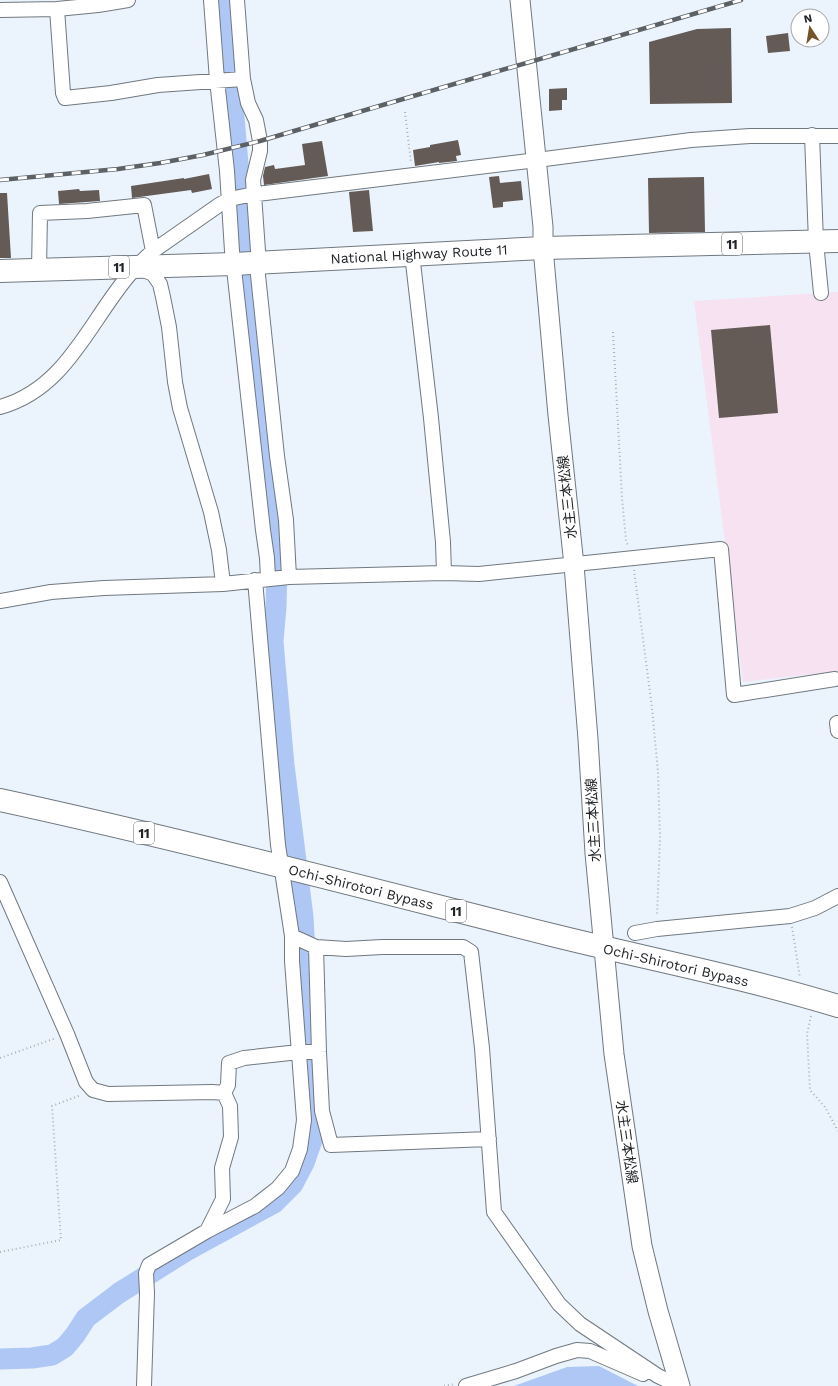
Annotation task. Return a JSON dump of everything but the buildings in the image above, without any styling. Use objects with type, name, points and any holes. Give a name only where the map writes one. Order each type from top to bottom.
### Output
[{"type":"highway","name":"National Highway Route 11","points":[[0,271],[246,263],[543,248],[838,241]]},
{"type":"highway","name":"Ochi-Shirotori Bypass","points":[[0,800],[93,820],[605,948],[731,977],[838,1006]]},
{"type":"main road","name":"水主三本松線","points":[[520,0],[537,160],[543,227],[543,248],[558,415],[574,565],[588,739],[595,853],[614,1054],[642,1246],[658,1311],[680,1386]]},
{"type":"street","points":[[0,10],[56,9],[98,5],[128,0]]},
{"type":"street","points":[[211,0],[217,80],[229,199],[246,263],[260,302],[276,456],[286,520],[287,578]]},
{"type":"street","points":[[237,0],[243,78],[248,103],[256,120],[260,141],[260,151],[252,180],[246,263],[262,514],[266,546],[265,580],[278,845],[292,869],[288,913],[294,937],[292,961],[322,1112],[330,1145],[489,1139]]},
{"type":"street","points":[[56,9],[63,93],[65,98],[111,93],[158,85],[243,78]]},
{"type":"street","points":[[812,135],[816,242],[821,293]]},
{"type":"street","points":[[0,407],[23,399],[35,392],[55,374],[82,341],[129,274],[153,251],[229,199],[691,140],[750,136],[838,136]]},
{"type":"street","points":[[39,270],[40,213],[87,211],[144,205],[153,251]]},
{"type":"street","points":[[412,254],[431,418],[443,542],[444,573]]},
{"type":"street","points":[[137,267],[153,274],[160,284],[164,297],[180,408],[211,512],[219,550],[223,584]]},
{"type":"street","points":[[0,601],[51,592],[104,588],[223,584],[287,578],[444,573],[479,574],[722,549],[734,696],[835,679]]},
{"type":"street","points":[[838,723],[838,731]]},
{"type":"street","points":[[0,882],[67,1034],[86,1082],[93,1090],[108,1094],[224,1093]]},
{"type":"street","points":[[635,933],[657,929],[790,916],[815,908],[838,896]]},
{"type":"street","points":[[294,937],[314,946],[346,949],[382,947],[463,947],[471,952],[482,1048],[494,1212],[559,1304],[580,1324],[658,1376],[680,1386]]},
{"type":"street","points":[[144,1386],[146,1273],[150,1266],[207,1231],[255,1206],[278,1188],[292,1172],[300,1149],[304,1120],[314,946]]},
{"type":"street","points":[[224,1093],[228,1085],[230,1063],[244,1058],[309,1052]]},
{"type":"street","points":[[207,1231],[224,1199],[222,1168],[231,1137],[230,1106],[224,1093]]},
{"type":"street","points":[[466,1386],[577,1350],[590,1351],[644,1374],[658,1376]]},
{"type":"path","points":[[405,112],[412,169]]},
{"type":"path","points":[[613,332],[622,498],[626,540],[632,558],[652,708],[658,772],[660,838],[657,929]]},
{"type":"path","points":[[790,916],[798,964],[812,1011],[807,1034],[810,1090],[825,1107],[838,1131]]},
{"type":"path","points":[[0,1058],[67,1034]]},
{"type":"path","points":[[0,1252],[61,1240],[52,1106],[93,1090]]},
{"type":"shaded area","points":[[838,292],[838,671],[743,682],[694,301]]},
{"type":"water","points":[[599,1366],[638,1386],[514,1386],[567,1367]]},
{"type":"waterway","points":[[0,1359],[32,1358],[52,1355],[65,1347],[86,1318],[119,1293],[186,1251],[274,1203],[293,1184],[304,1163],[312,1140],[314,1113],[303,917],[284,765],[273,641],[277,567],[248,281],[224,0]]},
{"type":"railway","points":[[0,180],[118,169],[203,155],[260,141],[741,0]]}]
